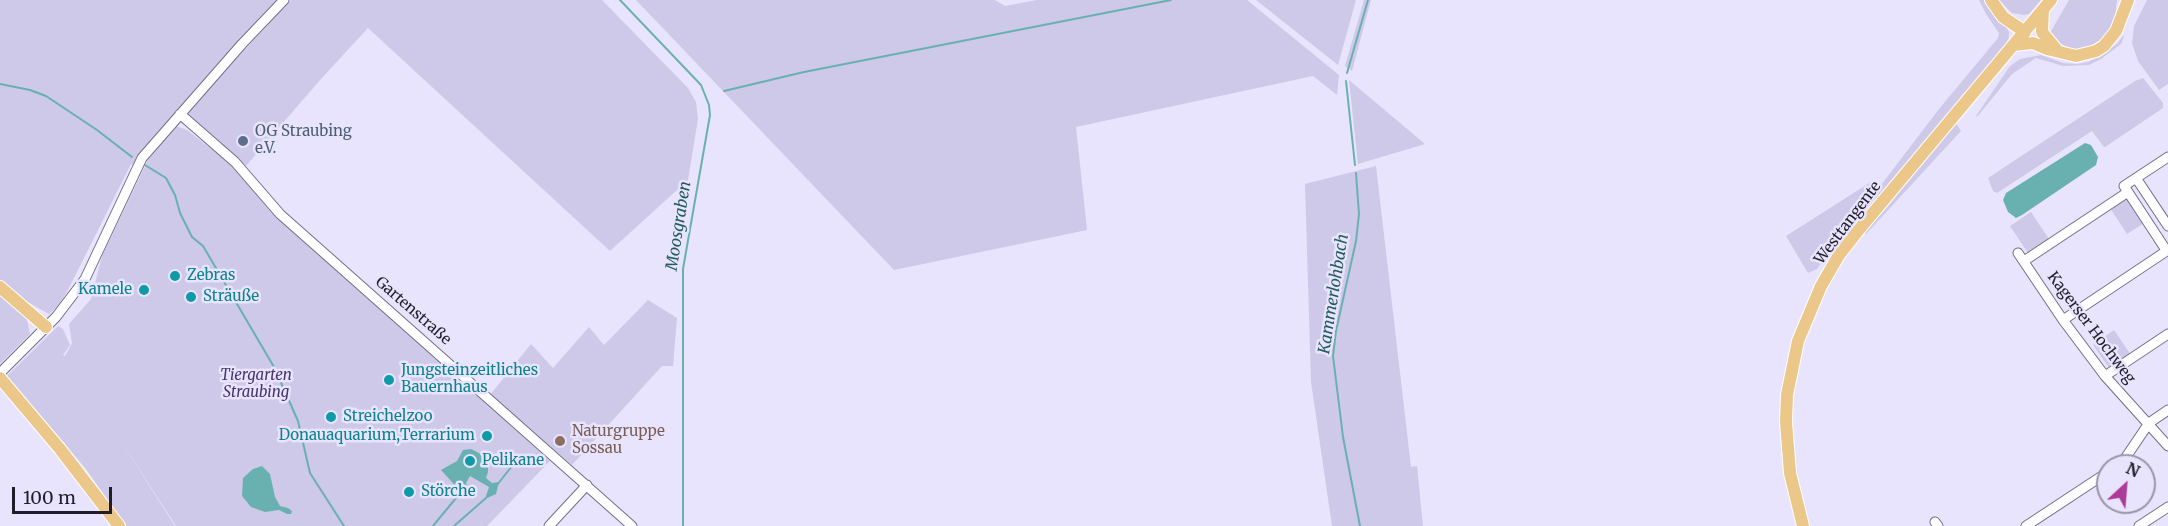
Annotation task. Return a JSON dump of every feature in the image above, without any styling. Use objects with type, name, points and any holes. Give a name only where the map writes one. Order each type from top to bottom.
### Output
[{"type":"main road","points":[[1991,0],[2003,17],[2025,32]]},
{"type":"main road","points":[[2051,0],[2043,10],[2042,32],[2058,51]]},
{"type":"main road","points":[[2013,45],[2033,43],[2076,56],[2086,55],[2104,46],[2116,31],[2128,0]]},
{"type":"main road","name":"Westtangente","points":[[1803,526],[1790,473],[1786,422],[1791,369],[1808,313],[1839,255],[2043,10]]},
{"type":"main road","points":[[0,287],[46,327]]},
{"type":"main road","points":[[1,377],[60,448],[119,526]]},
{"type":"street","points":[[1,377],[69,302],[85,279],[142,158],[284,0]]},
{"type":"street","name":"Gartenstraße","points":[[180,114],[234,162],[280,214],[632,526]]},
{"type":"street","points":[[2063,320],[2167,250],[2124,186],[2168,157]]},
{"type":"street","points":[[2136,178],[2168,226]]},
{"type":"street","points":[[2024,261],[2128,192]]},
{"type":"street","name":"Kagerser Hochweg","points":[[2018,253],[2063,320],[2105,376],[2168,446]]},
{"type":"street","points":[[2105,376],[2168,334]]},
{"type":"street","points":[[2128,454],[2149,423],[2168,410]]},
{"type":"street","points":[[2026,526],[2096,480]]},
{"type":"street","points":[[549,526],[587,485]]},
{"type":"street","points":[[2139,526],[2168,507]]},
{"type":"green space","points":[[0,0],[279,0],[164,125],[133,165],[131,164],[68,290],[58,306],[49,314],[26,301],[0,280]]},
{"type":"green space","points":[[291,0],[602,0],[688,88],[696,102],[698,119],[688,180],[610,251],[368,28],[246,166],[185,114]]},
{"type":"green space","points":[[636,0],[995,0],[1005,6],[1037,0],[1247,0],[1339,75],[1337,95],[1313,76],[1076,127],[1087,230],[894,270]]},
{"type":"green space","points":[[1256,0],[1356,0],[1338,65]]},
{"type":"green space","points":[[1364,0],[1371,0],[1352,71],[1345,66]]},
{"type":"green space","points":[[1979,0],[1986,0],[2006,26],[2009,32],[2008,44],[1863,217],[1859,214],[1939,109],[1998,38],[1999,33]]},
{"type":"green space","points":[[1999,0],[2041,0],[2029,14],[2023,15],[2012,13]]},
{"type":"green space","points":[[2069,0],[2117,0],[2115,18],[2103,39],[2089,47],[2075,50],[2056,42],[2050,33]]},
{"type":"green space","points":[[2147,0],[2168,0],[2168,84],[2159,90],[2138,61],[2132,43],[2134,26]]},
{"type":"green space","points":[[2123,36],[2121,44],[2089,65],[2063,66],[2036,58],[2012,74],[1976,116],[2010,66],[2020,59],[2041,55],[2063,63],[2088,62],[2118,43]]},
{"type":"green space","points":[[2143,78],[2163,103],[2163,108],[2105,147],[2092,131],[1997,193],[1993,191],[1988,178],[2135,81]]},
{"type":"green space","points":[[1349,80],[1425,144],[1358,164]]},
{"type":"green space","points":[[1956,123],[1961,131],[1866,234],[1864,232]]},
{"type":"green space","name":"Tiergarten Straubing","points":[[176,126],[187,130],[232,165],[279,217],[550,461],[487,526],[176,526],[115,432],[175,526],[126,526],[86,469],[7,376],[58,326],[63,329],[70,345],[63,355],[65,356],[72,343],[69,324],[91,299],[102,256],[148,160]]},
{"type":"green space","points":[[1376,166],[1411,467],[1417,466],[1423,526],[1332,526],[1311,382],[1305,184]]},
{"type":"green space","points":[[1874,180],[1878,183],[1817,269],[1808,273],[1786,236]]},
{"type":"green space","points":[[2126,198],[2129,199],[2144,223],[2127,234],[2110,208]]},
{"type":"green space","points":[[2031,212],[2049,239],[2028,253],[2010,226]]},
{"type":"green space","points":[[0,293],[26,315],[30,334],[0,364]]},
{"type":"green space","points":[[648,300],[677,318],[673,366],[662,366],[572,465],[490,395],[531,344],[553,368],[589,327],[604,345]]},
{"type":"green space","points":[[2114,330],[2131,355],[2110,369],[2093,345]]},
{"type":"shaded area","points":[[2085,143],[2091,145],[2098,157],[2096,165],[2022,215],[2016,218],[2008,212],[2003,200],[2006,193]]},
{"type":"shaded area","points":[[471,449],[488,458],[486,478],[492,483],[499,482],[496,494],[485,499],[489,487],[470,476],[466,483],[468,487],[461,492],[441,470],[457,461],[463,450]]},
{"type":"shaded area","points":[[262,466],[270,474],[275,497],[280,506],[288,508],[292,511],[291,514],[279,510],[265,512],[251,507],[242,496],[243,478],[253,469]]},
{"type":"waterway","name":"Moosgraben","points":[[620,0],[701,85],[709,105],[710,115],[683,269],[683,526]]},
{"type":"waterway","points":[[724,91],[804,72],[1171,0]]},
{"type":"waterway","name":"Kammerlohbach","points":[[1347,73],[1368,0]]},
{"type":"waterway","name":"Kammerlohbach","points":[[1346,81],[1355,165]]},
{"type":"waterway","points":[[0,84],[46,96],[132,157]]},
{"type":"waterway","points":[[145,165],[166,178],[192,237],[203,246],[274,367],[298,421],[310,473],[344,526]]},
{"type":"waterway","name":"Kammerlohbach","points":[[1356,173],[1359,214],[1356,241],[1336,331],[1333,356],[1343,437],[1360,526]]},
{"type":"waterway","points":[[497,485],[512,466]]},
{"type":"waterway","points":[[433,526],[461,492]]},
{"type":"waterway","points":[[454,526],[486,498]]},
{"type":"place","name":"OG Straubing e.V.","points":[[243,141]]},
{"type":"place","name":"Zebras","points":[[175,276]]},
{"type":"place","name":"Kamele","points":[[144,290]]},
{"type":"place","name":"Sträuße","points":[[191,297]]},
{"type":"place","name":"Jungsteinzeitliches Bauernhaus","points":[[389,380]]},
{"type":"place","name":"Streichelzoo","points":[[331,417]]},
{"type":"place","name":"Donauaquarium,Terrarium","points":[[487,436]]},
{"type":"place","name":"Naturgruppe Sossau","points":[[560,441]]},
{"type":"place","name":"Pelikane","points":[[470,461]]},
{"type":"place","name":"Störche","points":[[409,492]]}]
